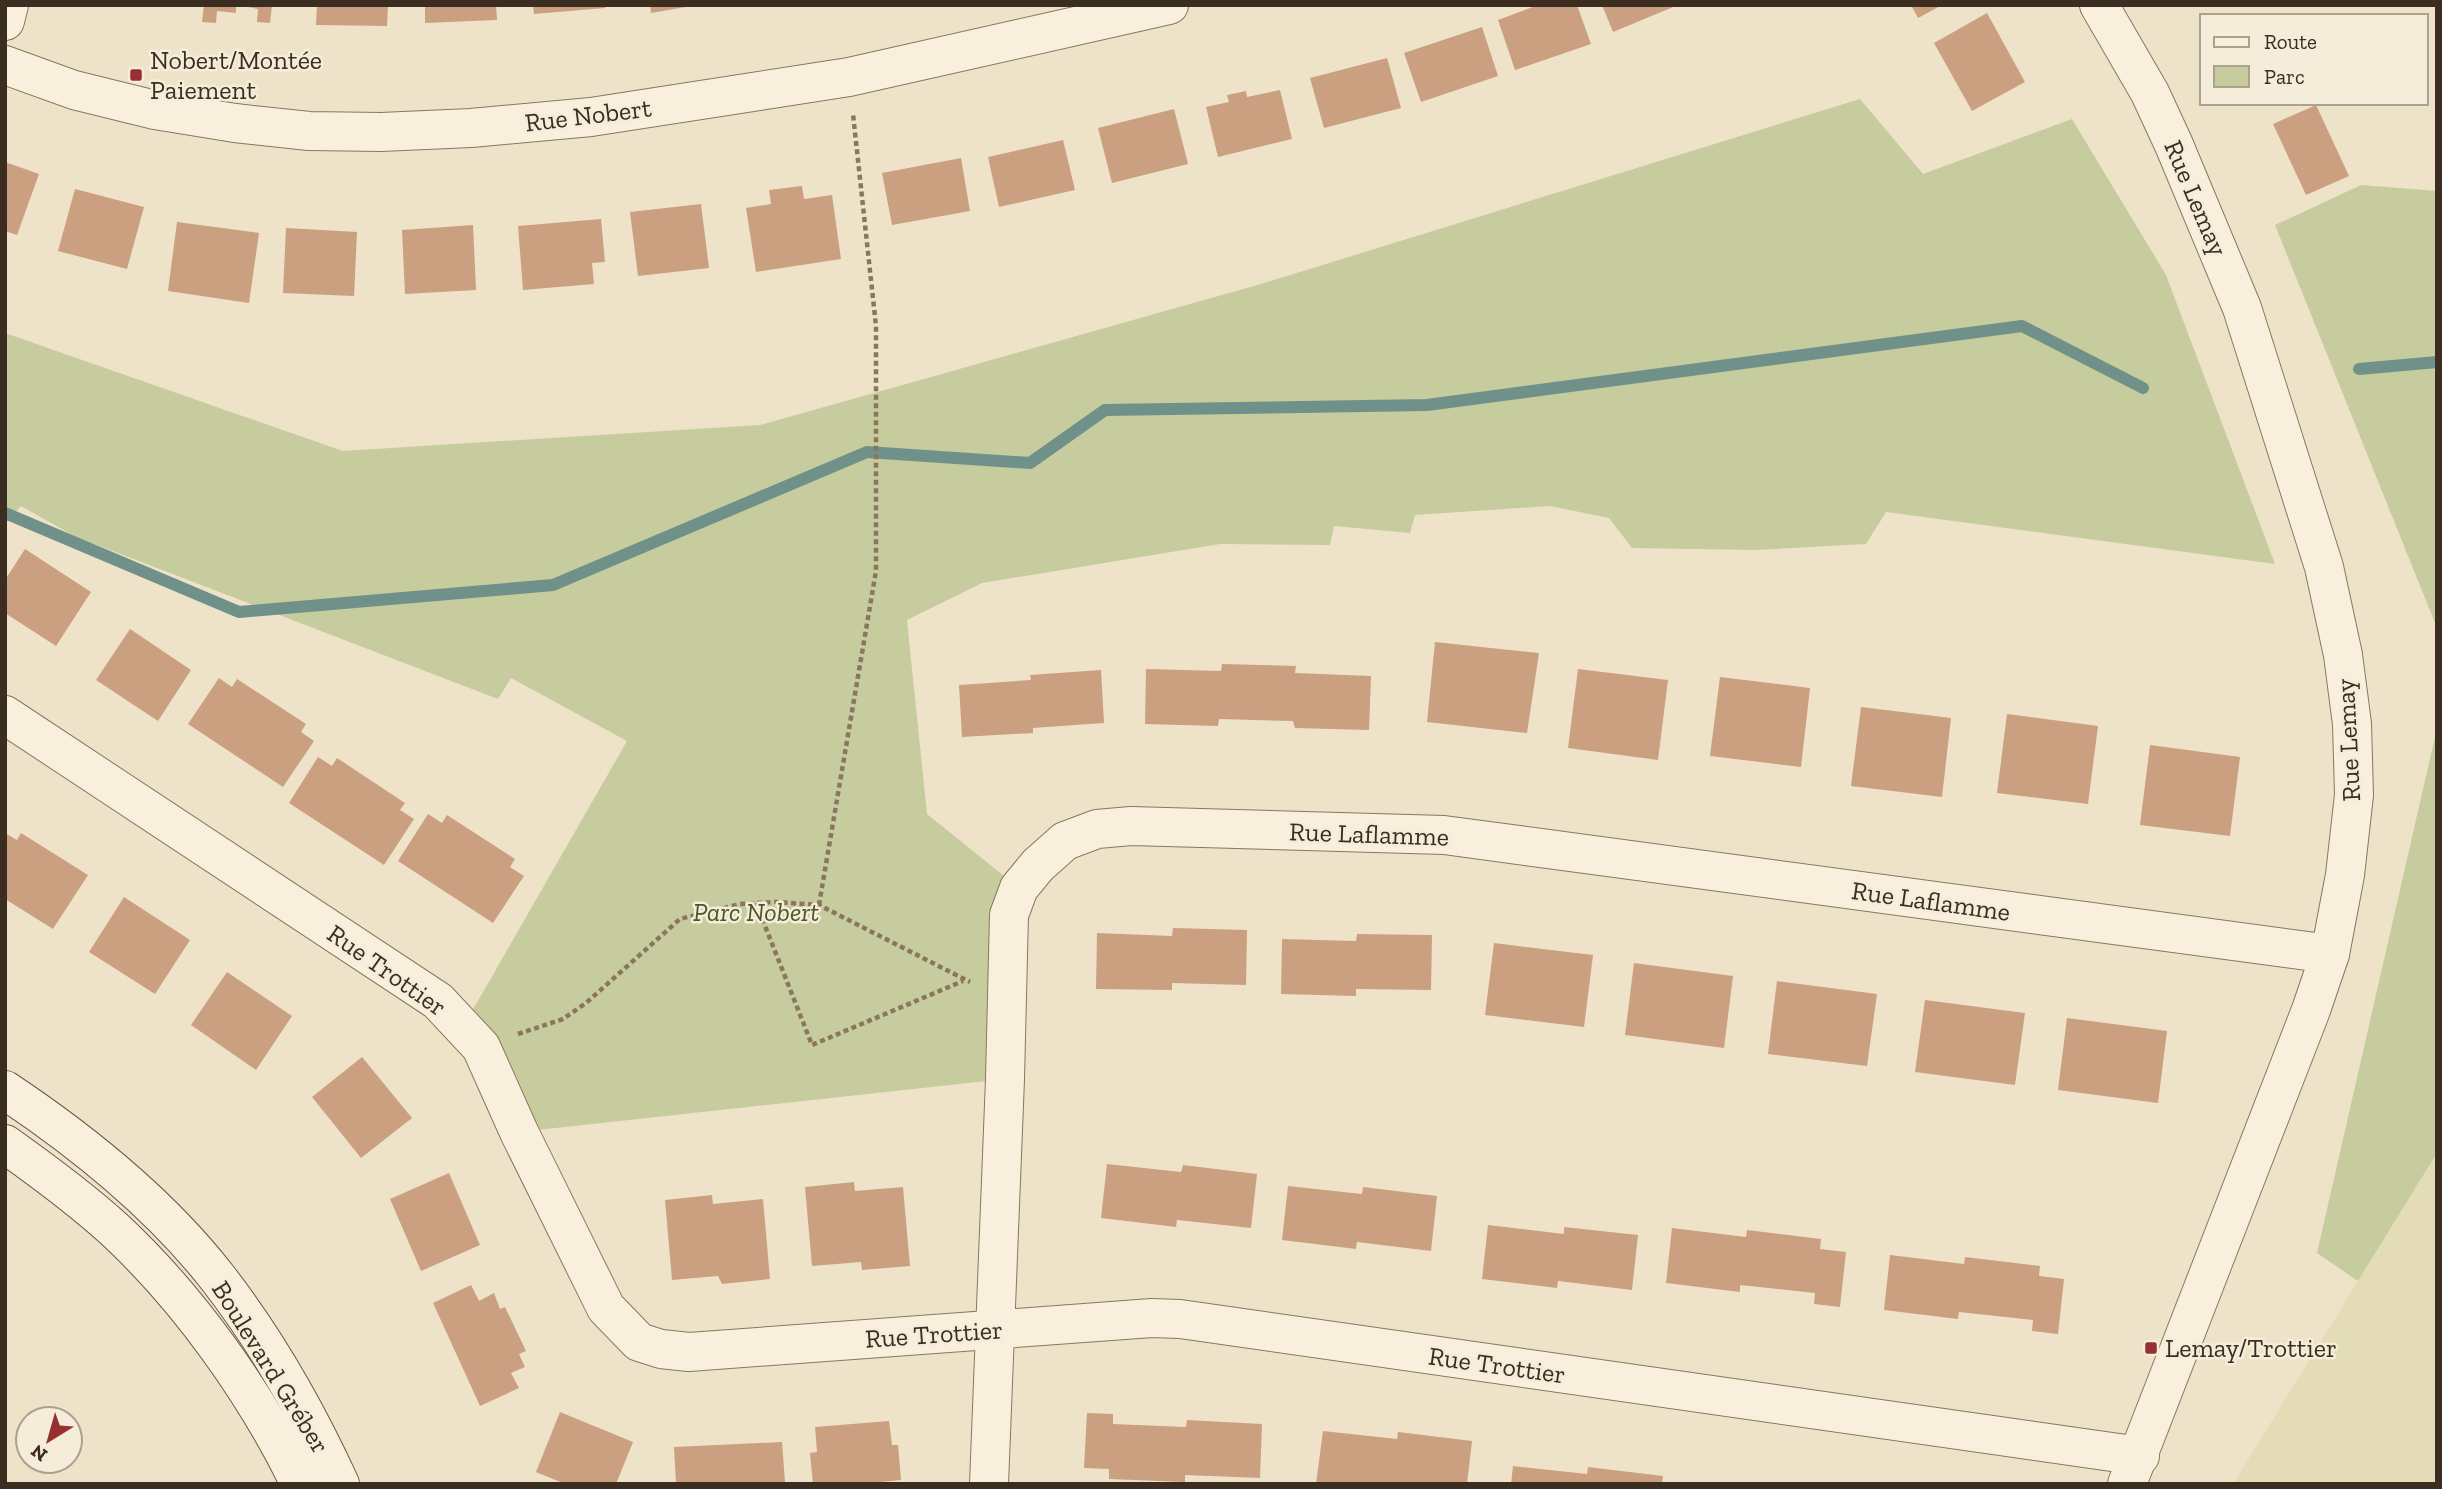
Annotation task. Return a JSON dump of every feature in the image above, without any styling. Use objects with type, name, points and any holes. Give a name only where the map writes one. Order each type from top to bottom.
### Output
[{"type":"street","points":[[5,20],[9,5]]},
{"type":"street","name":"Rue Nobert","points":[[5,65],[74,90],[155,110],[309,131],[458,129],[591,117],[849,77],[1169,5]]},
{"type":"street","name":"Rue Lemay","points":[[2099,5],[2150,93],[2242,308],[2324,567],[2343,655],[2352,724],[2354,795],[2345,875],[2330,954],[2311,1010],[2133,1470]]},
{"type":"street","name":"Rue Trottier","points":[[5,715],[439,1001],[481,1047],[519,1132],[606,1308],[639,1342],[661,1349],[689,1352],[1152,1318],[1180,1319],[2133,1470]]},
{"type":"street","name":"Rue Laflamme","points":[[989,1484],[1009,915],[1019,888],[1038,865],[1065,841],[1097,829],[1130,826],[1444,835],[2330,954]]},
{"type":"street","name":"Boulevard Gréber","points":[[5,1090],[40,1113],[136,1190],[217,1278],[261,1340],[304,1412],[340,1484]]},
{"type":"street","name":"Boulevard Gréber","points":[[5,1144],[34,1164],[114,1230],[161,1278],[229,1365],[263,1416],[300,1484]]},
{"type":"path","points":[[819,905],[876,571],[876,326],[849,77]]},
{"type":"path","points":[[756,903],[812,1045],[964,981]]},
{"type":"path","points":[[481,1047],[563,1019],[586,1003],[680,919],[704,911],[756,903],[819,905],[964,981],[1008,989]]},
{"type":"shaded area","points":[[2437,1153],[2437,1484],[2233,1484]]},
{"type":"green space","name":"Parc Nobert","points":[[1860,99],[1923,174],[2072,119],[2166,275],[2275,564],[1886,512],[1866,544],[1756,550],[1632,548],[1609,518],[1550,506],[1415,515],[1410,533],[1334,526],[1330,545],[1220,544],[982,583],[907,620],[927,814],[1019,888],[1005,1079],[519,1132],[463,1027],[627,741],[511,678],[498,699],[76,537],[21,506],[5,524],[5,333],[343,451],[760,425],[1261,284]]},
{"type":"green space","points":[[2361,185],[2437,191],[2437,628],[2275,225]]},
{"type":"green space","points":[[2437,728],[2437,1153],[2358,1281],[2317,1253]]},
{"type":"building","points":[[204,5],[236,5],[236,13],[217,11],[216,23],[202,22]]},
{"type":"building","points":[[238,5],[272,5],[270,23],[257,22],[258,9]]},
{"type":"building","points":[[317,5],[388,5],[387,26],[316,25]]},
{"type":"building","points":[[425,5],[496,5],[497,20],[425,23]]},
{"type":"building","points":[[533,5],[605,5],[605,8],[534,14]]},
{"type":"building","points":[[650,5],[686,5],[686,7],[651,13]]},
{"type":"building","points":[[1538,5],[1577,5],[1591,44],[1515,70],[1498,20]]},
{"type":"building","points":[[1602,5],[1678,5],[1613,32]]},
{"type":"building","points":[[1911,5],[1942,5],[1918,18]]},
{"type":"building","points":[[1987,13],[2025,82],[1972,111],[1934,43]]},
{"type":"building","points":[[1482,27],[1498,76],[1421,102],[1404,53]]},
{"type":"building","points":[[1387,58],[1401,108],[1324,128],[1310,78]]},
{"type":"building","points":[[1280,90],[1292,139],[1218,157],[1206,107],[1229,102],[1227,95],[1246,91],[1247,97]]},
{"type":"building","points":[[2316,105],[2349,176],[2306,195],[2273,124]]},
{"type":"building","points":[[1174,109],[1188,164],[1112,183],[1098,128]]},
{"type":"building","points":[[1063,140],[1075,190],[999,207],[988,157]]},
{"type":"building","points":[[961,158],[970,211],[892,225],[882,173]]},
{"type":"building","points":[[5,162],[39,174],[17,235],[5,231]]},
{"type":"building","points":[[802,186],[804,199],[832,195],[841,259],[756,272],[746,208],[771,204],[769,190]]},
{"type":"building","points":[[75,189],[144,207],[127,269],[58,251]]},
{"type":"building","points":[[701,204],[709,268],[638,276],[630,212]]},
{"type":"building","points":[[601,219],[605,262],[592,263],[594,284],[523,290],[518,226]]},
{"type":"building","points":[[177,222],[259,233],[249,303],[168,291]]},
{"type":"building","points":[[473,225],[476,290],[405,294],[402,230]]},
{"type":"building","points":[[286,228],[357,232],[354,296],[283,293]]},
{"type":"building","points":[[25,549],[91,592],[56,646],[5,613],[5,580]]},
{"type":"building","points":[[130,629],[191,670],[158,721],[96,680]]},
{"type":"building","points":[[1435,642],[1539,653],[1527,733],[1427,722]]},
{"type":"building","points":[[1222,664],[1296,666],[1295,673],[1371,676],[1369,730],[1295,728],[1293,721],[1219,719],[1218,726],[1145,724],[1146,669],[1221,671]]},
{"type":"building","points":[[1578,669],[1668,680],[1658,760],[1568,748]]},
{"type":"building","points":[[1101,670],[1104,723],[1033,728],[1033,733],[962,737],[959,685],[1031,680],[1030,675]]},
{"type":"building","points":[[1720,677],[1810,688],[1801,767],[1710,756]]},
{"type":"building","points":[[219,678],[232,687],[237,679],[306,724],[301,732],[314,741],[283,787],[188,724]]},
{"type":"building","points":[[1861,707],[1951,718],[1942,797],[1851,786]]},
{"type":"building","points":[[2007,714],[2098,726],[2088,804],[1997,793]]},
{"type":"building","points":[[2150,745],[2240,757],[2230,836],[2140,825]]},
{"type":"building","points":[[318,757],[332,766],[337,758],[405,803],[400,810],[414,819],[384,865],[289,803]]},
{"type":"building","points":[[428,814],[442,823],[447,815],[515,859],[510,867],[524,876],[493,923],[398,861]]},
{"type":"building","points":[[5,833],[17,840],[21,833],[88,875],[53,929],[5,899]]},
{"type":"building","points":[[124,897],[190,940],[155,994],[89,952]]},
{"type":"building","points":[[1173,928],[1247,930],[1246,985],[1172,983],[1172,990],[1096,989],[1097,933],[1172,936]]},
{"type":"building","points":[[1357,934],[1432,935],[1431,990],[1356,989],[1356,996],[1281,994],[1282,939],[1356,941]]},
{"type":"building","points":[[1494,943],[1593,955],[1584,1027],[1485,1015]]},
{"type":"building","points":[[1634,963],[1733,976],[1724,1048],[1625,1035]]},
{"type":"building","points":[[227,972],[292,1016],[256,1070],[191,1025]]},
{"type":"building","points":[[1777,981],[1877,994],[1867,1066],[1768,1054]]},
{"type":"building","points":[[1925,1000],[2025,1013],[2015,1085],[1915,1072]]},
{"type":"building","points":[[2067,1018],[2167,1031],[2158,1103],[2058,1090]]},
{"type":"building","points":[[362,1057],[412,1118],[361,1158],[312,1097]]},
{"type":"building","points":[[1107,1164],[1181,1172],[1183,1165],[1257,1174],[1251,1228],[1177,1220],[1176,1227],[1101,1218]]},
{"type":"building","points":[[449,1173],[480,1245],[421,1271],[390,1199]]},
{"type":"building","points":[[854,1182],[855,1191],[903,1187],[910,1266],[862,1270],[861,1262],[812,1266],[805,1187]]},
{"type":"building","points":[[1288,1186],[1362,1194],[1363,1187],[1437,1196],[1431,1251],[1357,1242],[1356,1249],[1282,1240]]},
{"type":"building","points":[[712,1195],[713,1204],[763,1199],[770,1279],[722,1284],[718,1276],[672,1280],[665,1200]]},
{"type":"building","points":[[1488,1225],[1564,1234],[1564,1227],[1638,1235],[1632,1290],[1558,1281],[1557,1288],[1482,1279]]},
{"type":"building","points":[[1672,1228],[1746,1237],[1747,1230],[1821,1239],[1820,1249],[1846,1252],[1840,1307],[1814,1304],[1815,1293],[1740,1285],[1740,1292],[1666,1283]]},
{"type":"building","points":[[1890,1255],[1964,1264],[1965,1257],[2040,1266],[2039,1276],[2064,1279],[2058,1334],[2032,1331],[2033,1320],[1959,1312],[1958,1319],[1884,1310]]},
{"type":"building","points":[[471,1285],[479,1301],[494,1293],[500,1309],[505,1307],[526,1351],[519,1354],[525,1367],[511,1373],[519,1388],[480,1406],[433,1303]]},
{"type":"building","points":[[560,1412],[633,1442],[616,1484],[565,1484],[536,1472]]},
{"type":"building","points":[[1087,1413],[1113,1414],[1113,1424],[1186,1427],[1187,1420],[1262,1424],[1260,1478],[1185,1475],[1185,1482],[1109,1479],[1109,1469],[1084,1468]]},
{"type":"building","points":[[889,1421],[892,1445],[898,1445],[901,1480],[860,1484],[813,1484],[810,1453],[817,1452],[815,1427]]},
{"type":"building","points":[[1323,1431],[1397,1439],[1398,1432],[1472,1441],[1467,1484],[1316,1484]]},
{"type":"building","points":[[782,1442],[785,1482],[676,1484],[674,1447]]},
{"type":"building","points":[[1513,1466],[1587,1474],[1588,1467],[1663,1476],[1662,1484],[1511,1484]]},
{"type":"waterway","points":[[5,513],[239,612],[553,585],[867,452],[1030,463],[1105,410],[1427,405],[2022,326],[2143,388]]},
{"type":"waterway","points":[[2359,369],[2437,362]]},
{"type":"place","name":"Nobert/Montée Paiement","points":[[136,75]]},
{"type":"place","name":"Lemay/Trottier","points":[[2151,1348]]}]
